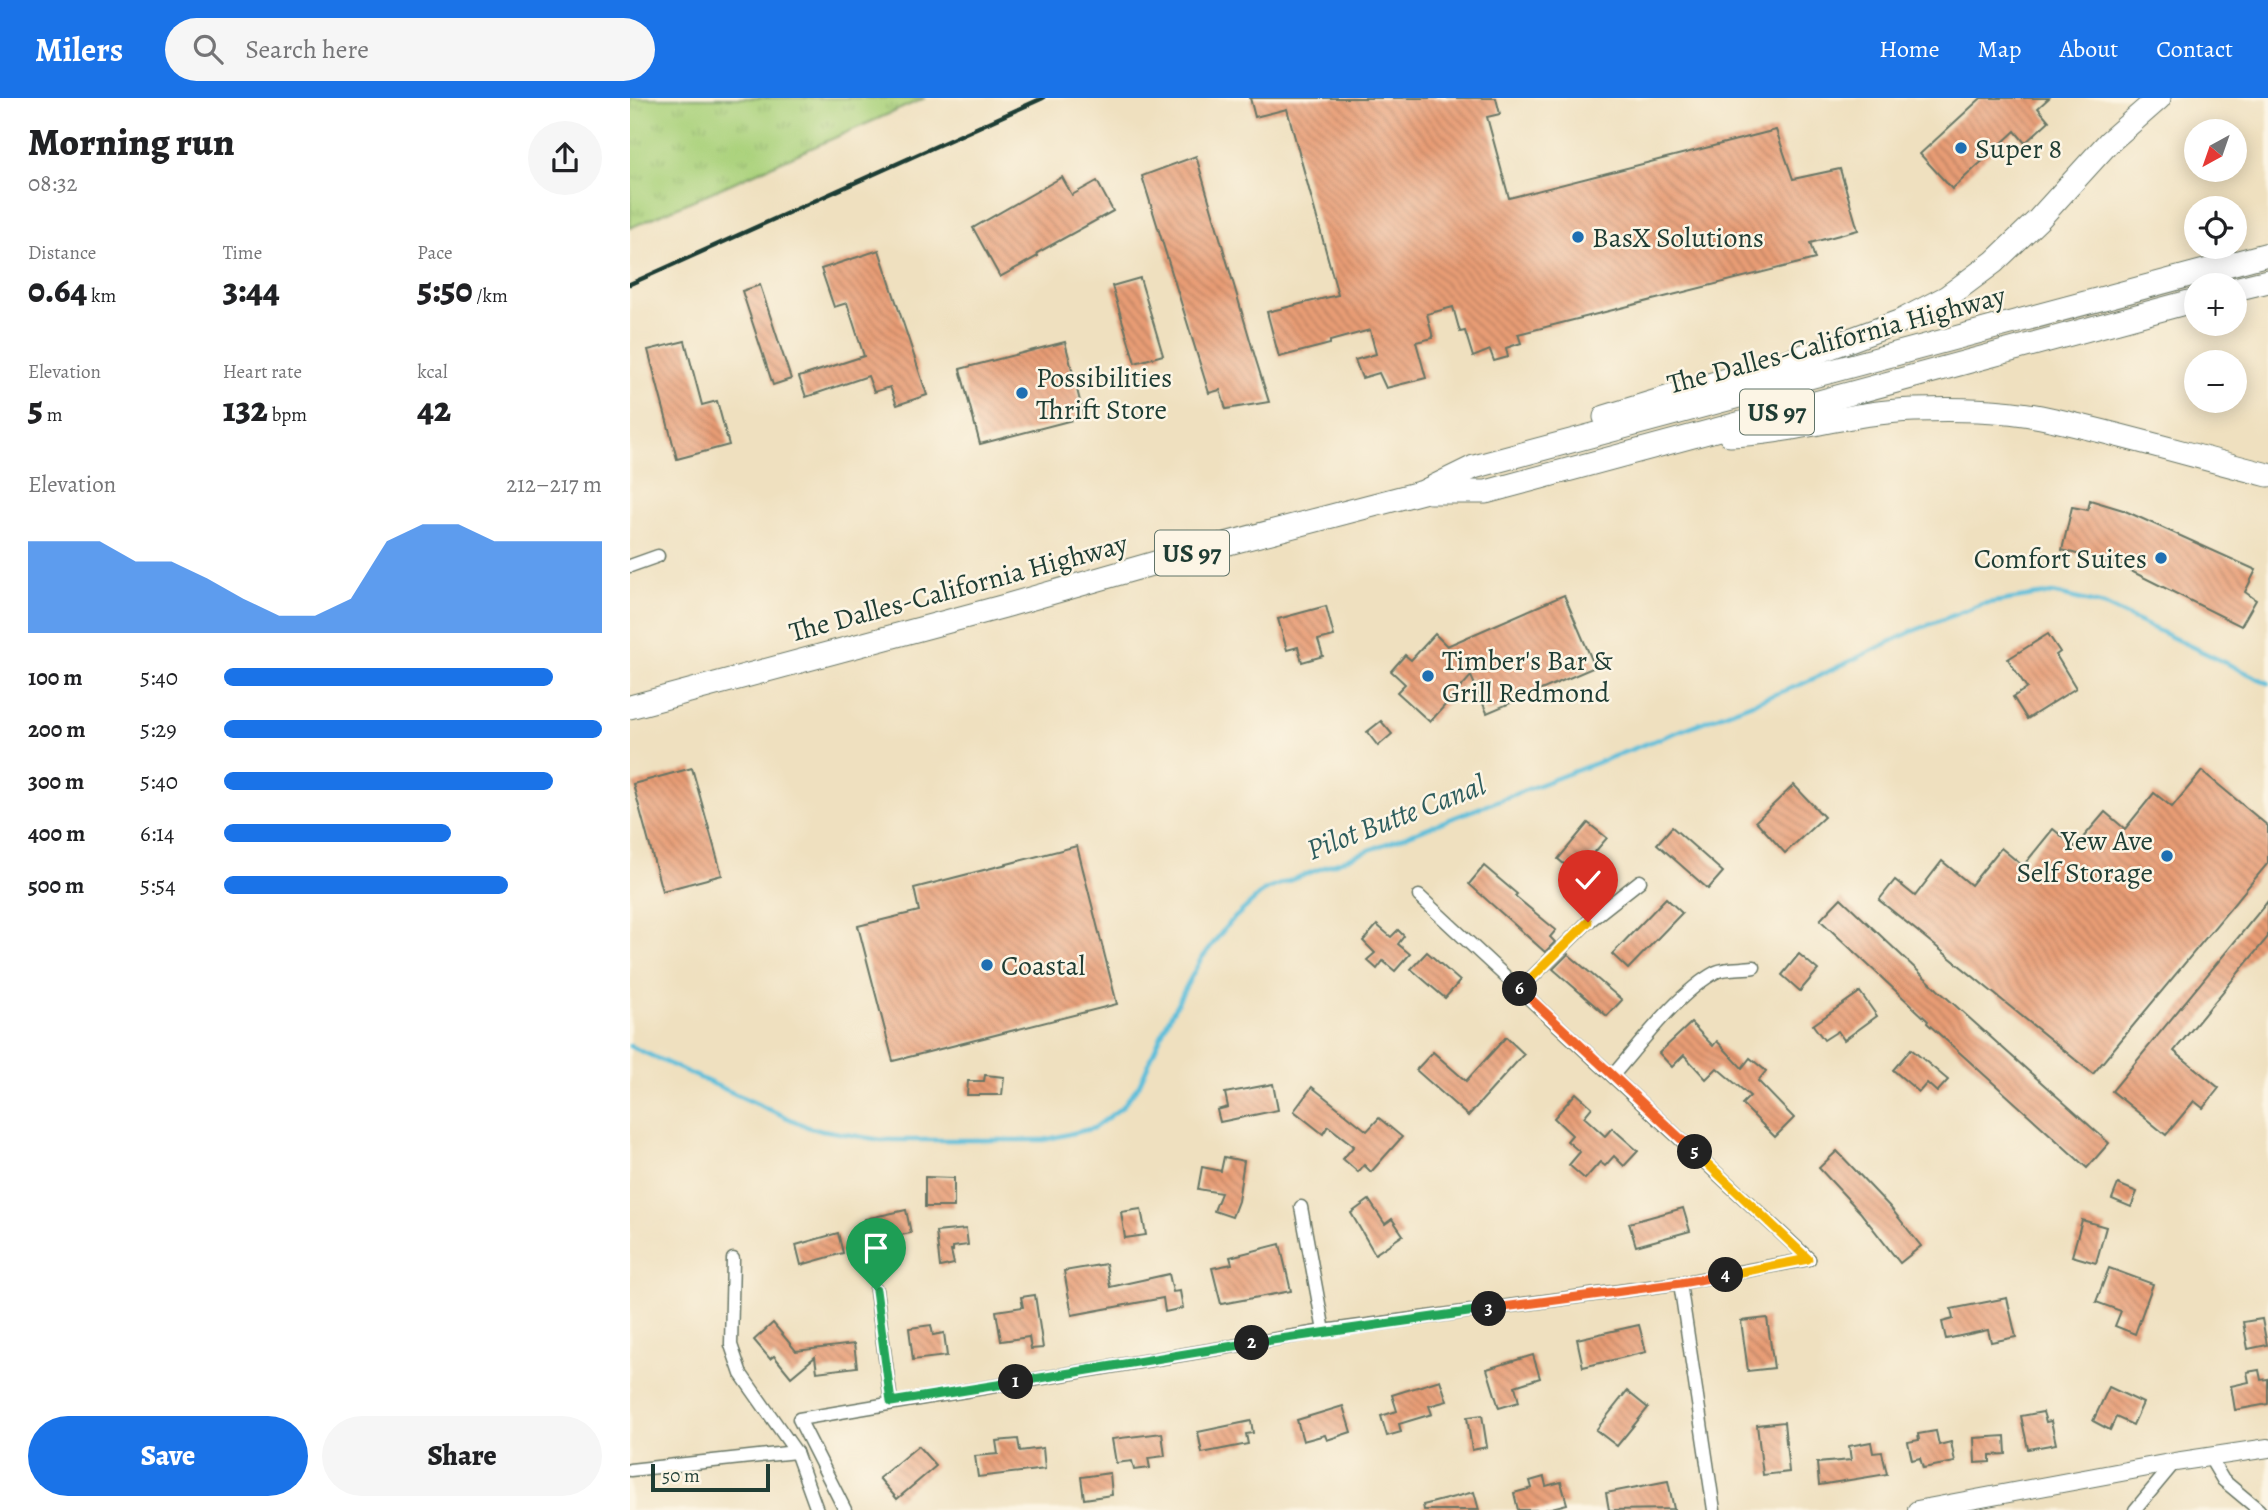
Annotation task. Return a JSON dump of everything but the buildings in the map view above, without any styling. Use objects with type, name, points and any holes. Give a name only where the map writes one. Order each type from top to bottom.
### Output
[{"type":"highway","points":[[1538,450],[1608,416],[1820,351],[1900,321],[1947,297],[1994,262],[2039,219],[2109,142],[2159,98]]},
{"type":"highway","name":"The Dalles-California Highway","points":[[630,707],[1423,492],[1474,467],[2268,254]]},
{"type":"highway","points":[[2247,286],[2268,281]]},
{"type":"highway","name":"The Dalles-California Highway","points":[[1423,492],[1486,492],[2184,303]]},
{"type":"highway","points":[[1685,437],[1754,434],[1911,410],[1971,410],[2039,417],[2268,475]]},
{"type":"main road","points":[[1917,1510],[2175,1462],[2268,1448]]},
{"type":"street","points":[[630,566],[658,556]]},
{"type":"street","points":[[1520,989],[1588,922],[1640,881]]},
{"type":"street","points":[[845,1510],[799,1419],[1324,1331],[1681,1283],[1808,1259],[1419,896]]},
{"type":"street","points":[[1613,1076],[1657,1024],[1690,992],[1718,971],[1754,967]]},
{"type":"street","points":[[1301,1208],[1324,1331]]},
{"type":"street","points":[[733,1259],[731,1345],[741,1374],[796,1452],[817,1510]]},
{"type":"street","points":[[1681,1283],[1714,1510]]},
{"type":"street","points":[[876,1290],[891,1402]]},
{"type":"street","points":[[630,1470],[796,1452]]},
{"type":"street","points":[[2210,1458],[2223,1480],[2259,1510]]},
{"type":"street","points":[[2135,1510],[2175,1462]]},
{"type":"green space","points":[[630,98],[925,98],[630,228]]},
{"type":"waterway","name":"Pilot Butte Canal","points":[[630,1046],[810,1128],[881,1140],[1044,1140],[1094,1128],[1122,1107],[1139,1085],[1168,1020],[1201,959],[1229,923],[1265,890],[1802,684],[1913,631],[1982,604],[2052,593],[2104,605],[2268,683]]},
{"type":"railway","points":[[630,284],[1043,98]]},
{"type":"place","name":"Super 8","points":[[1961,148]]},
{"type":"place","name":"BasX Solutions","points":[[1578,237]]},
{"type":"place","name":"Possibilities Thrift Store","points":[[1022,393]]},
{"type":"place","name":"Comfort Suites","points":[[2161,558]]},
{"type":"place","name":"Timber's Bar & Grill Redmond","points":[[1428,676]]},
{"type":"place","name":"Yew Ave Self Storage","points":[[2167,856]]},
{"type":"place","name":"Coastal","points":[[987,965]]},
{"type":"route","points":[[876,1290],[891,1402],[1324,1331],[1681,1283],[1808,1259],[1520,989],[1588,922]]}]
